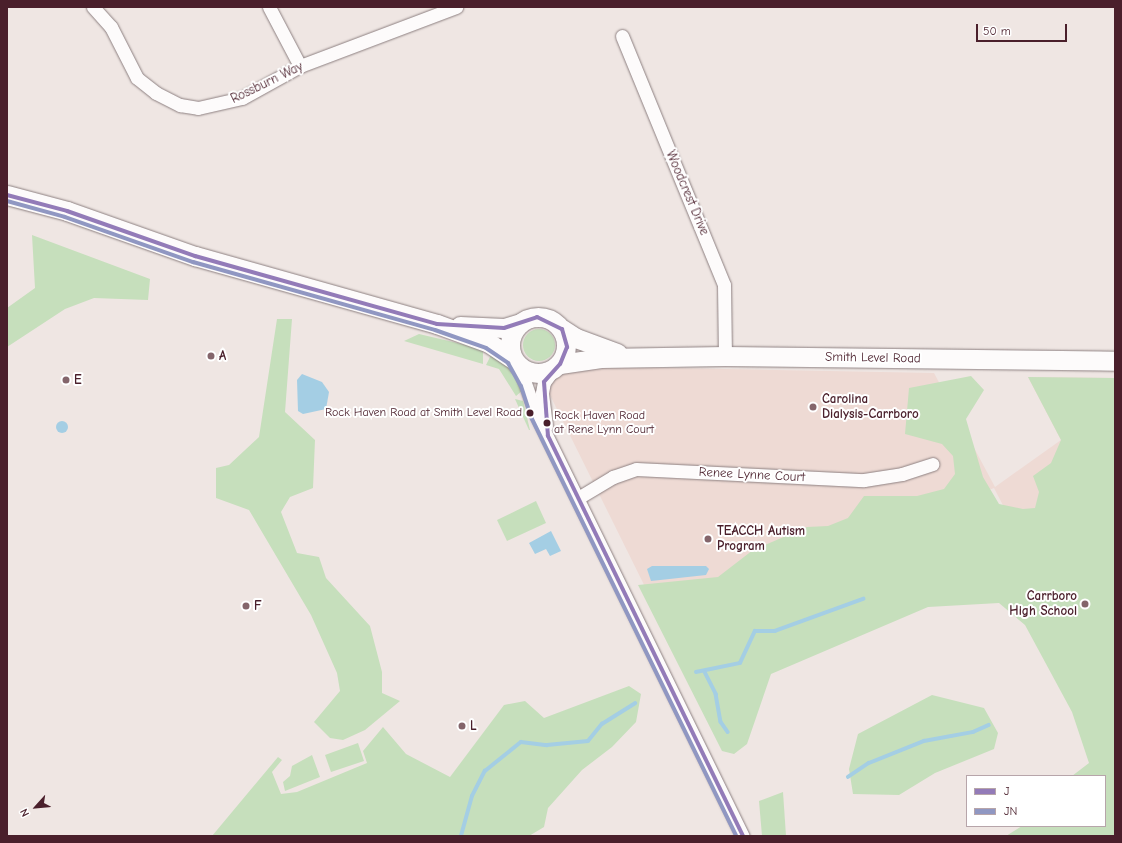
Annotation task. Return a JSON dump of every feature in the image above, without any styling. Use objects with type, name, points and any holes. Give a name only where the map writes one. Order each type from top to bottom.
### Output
[{"type":"main road","points":[[7,195],[67,211],[195,256],[437,324],[489,343],[516,363],[536,374],[557,367],[567,348],[562,329],[547,318],[537,317],[520,324],[486,328],[437,324]]},
{"type":"main road","points":[[516,363],[510,340],[520,324]]},
{"type":"main road","name":"Smith Level Road","points":[[562,329],[576,338],[630,358]]},
{"type":"main road","name":"Smith Level Road","points":[[557,367],[586,358],[725,356],[1115,361]]},
{"type":"street","name":"Rossburn Way","points":[[93,7],[110,28],[137,78],[156,93],[180,105],[220,106],[242,98],[300,66],[456,7]]},
{"type":"street","points":[[269,7],[300,66]]},
{"type":"street","name":"Woodcrest Drive","points":[[622,36],[724,285],[725,356]]},
{"type":"street","points":[[516,363],[548,436],[743,836]]},
{"type":"street","points":[[548,436],[542,393],[544,382],[557,367]]},
{"type":"street","name":"Renee Lynne Court","points":[[578,498],[613,477],[636,470],[864,480],[902,474],[932,464]]},
{"type":"shaded area","points":[[560,366],[934,373],[995,487],[1061,440],[1028,377],[1115,378],[1115,720],[994,488],[659,615],[545,385]]},
{"type":"green space","points":[[32,235],[150,279],[148,300],[94,298],[65,309],[7,347],[7,308],[35,288]]},
{"type":"green space","points":[[277,319],[292,319],[285,412],[315,440],[313,488],[290,497],[281,512],[297,553],[319,557],[326,578],[370,626],[382,672],[382,693],[400,701],[365,730],[343,740],[330,738],[314,722],[340,691],[337,673],[311,615],[249,510],[216,498],[216,468],[229,465],[259,437]]},
{"type":"green space","points":[[536,329],[542,329],[552,336],[555,345],[554,351],[548,358],[542,361],[536,361],[526,354],[523,348],[523,342],[530,332]]},
{"type":"green space","points":[[419,334],[483,349],[483,364],[404,341]]},
{"type":"green space","points":[[493,351],[514,369],[522,391],[516,396],[499,369],[486,365]]},
{"type":"green space","points":[[971,376],[984,390],[966,419],[983,477],[999,504],[1023,509],[1035,508],[1039,492],[1033,476],[1051,463],[1061,440],[1028,377],[1115,378],[1115,836],[1006,836],[1020,827],[1106,827],[1106,775],[1073,775],[1089,763],[1072,712],[1025,625],[999,603],[928,607],[771,674],[747,744],[734,754],[722,751],[638,585],[718,577],[753,550],[807,527],[828,526],[848,518],[864,496],[917,496],[944,489],[955,474],[953,456],[942,444],[905,434],[909,388]]},
{"type":"green space","points":[[515,399],[523,401],[530,430],[529,430]]},
{"type":"green space","points":[[536,501],[546,523],[507,541],[497,520]]},
{"type":"green space","points":[[629,686],[641,694],[636,722],[612,747],[582,770],[548,808],[544,827],[529,836],[212,836],[278,757],[282,760],[272,772],[281,794],[297,792],[367,763],[363,751],[383,727],[406,754],[450,777],[504,705],[525,701],[544,718]]},
{"type":"green space","points":[[932,695],[984,708],[998,733],[994,749],[935,773],[899,795],[853,794],[849,769],[858,734]]},
{"type":"green space","points":[[358,743],[364,761],[331,772],[325,755]]},
{"type":"green space","points":[[312,755],[320,777],[285,791],[283,782],[290,776],[292,766]]},
{"type":"green space","points":[[783,792],[786,836],[762,836],[759,801]]},
{"type":"water","points":[[302,374],[322,382],[329,392],[326,409],[303,414],[298,411],[297,380]]},
{"type":"water","points":[[60,421],[64,421],[68,427],[64,433],[60,433],[56,429],[56,425]]},
{"type":"water","points":[[551,531],[561,551],[550,556],[546,549],[535,554],[529,543]]},
{"type":"water","points":[[652,566],[706,566],[709,569],[706,575],[651,581],[647,569]]},
{"type":"waterway","points":[[696,672],[740,663],[755,631],[775,631],[863,599]]},
{"type":"waterway","points":[[705,672],[716,694],[721,722],[728,732]]},
{"type":"waterway","points":[[461,836],[472,796],[485,771],[521,742],[547,745],[588,741],[602,724],[635,703]]},
{"type":"waterway","points":[[848,777],[869,763],[924,741],[973,732],[989,725]]},
{"type":"transit line","name":"J","points":[[7,195],[67,211],[195,256],[437,324],[504,328],[537,317],[562,329],[567,347],[560,364],[544,382],[548,436],[743,836]]},
{"type":"transit line","name":"JN","points":[[7,201],[65,217],[193,262],[435,330],[486,348],[508,363],[521,386],[531,417],[736,836]]},
{"type":"place","name":"A","points":[[211,356]]},
{"type":"place","name":"E","points":[[66,380]]},
{"type":"place","name":"Carolina Dialysis-Carrboro","points":[[813,407]]},
{"type":"place","name":"Rock Haven Road at Smith Level Road","points":[[530,413]]},
{"type":"place","name":"Rock Haven Road at Rene Lynn Court","points":[[547,423]]},
{"type":"place","name":"TEACCH Autism Program","points":[[708,539]]},
{"type":"place","name":"Carrboro High School","points":[[1085,604]]},
{"type":"place","name":"F","points":[[246,606]]},
{"type":"place","name":"L","points":[[462,726]]}]
